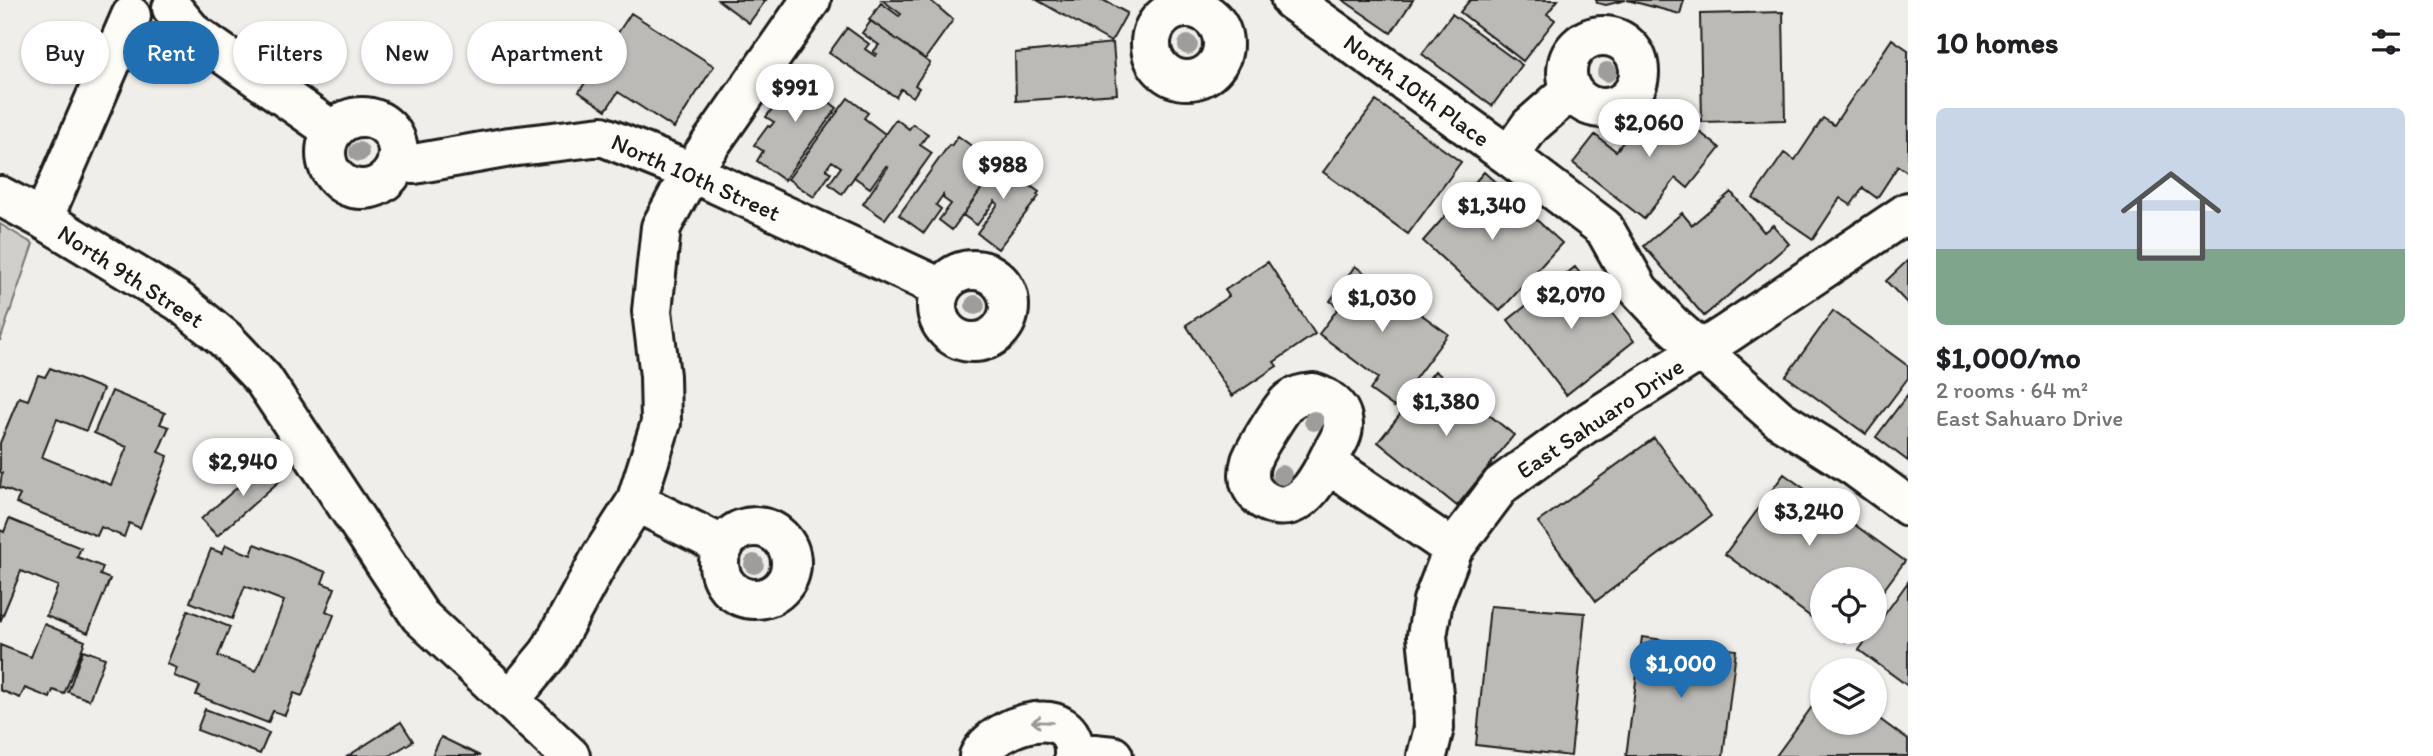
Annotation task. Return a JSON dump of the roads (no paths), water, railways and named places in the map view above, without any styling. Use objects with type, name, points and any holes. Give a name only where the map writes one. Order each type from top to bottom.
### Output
[{"type":"street","points":[[510,700],[549,653],[601,558],[636,502],[661,423],[660,376],[652,311],[661,227],[691,172],[811,0]]},
{"type":"street","name":"North 10th Place","points":[[1291,0],[1509,156],[1604,228],[1639,290],[1671,324],[1779,419],[1855,467],[1908,506]]},
{"type":"street","points":[[43,219],[122,8],[139,19],[157,17],[175,4],[192,33],[333,131]]},
{"type":"street","name":"North 10th Place","points":[[1509,156],[1530,126],[1571,90]]},
{"type":"street","points":[[365,117],[377,120],[394,136],[397,160],[393,171],[385,180],[364,189],[341,183],[333,174],[326,153],[333,131],[353,118],[365,117]]},
{"type":"street","name":"North 10th Street","points":[[397,160],[414,164],[510,147],[602,136],[691,172],[941,288]]},
{"type":"street","name":"North 9th Street","points":[[0,196],[180,302],[225,339],[262,379],[420,616],[569,756]]},
{"type":"street","name":"East Sahuaro Drive","points":[[1427,756],[1434,728],[1427,636],[1433,601],[1452,549],[1501,485],[1581,427],[1908,212]]},
{"type":"street","points":[[1327,463],[1452,549]]},
{"type":"street","points":[[636,502],[724,546]]},
{"type":"street","points":[[979,756],[992,739],[1033,721],[1044,720],[1057,723],[1065,730],[1071,738],[1074,754],[1113,756]]}]
